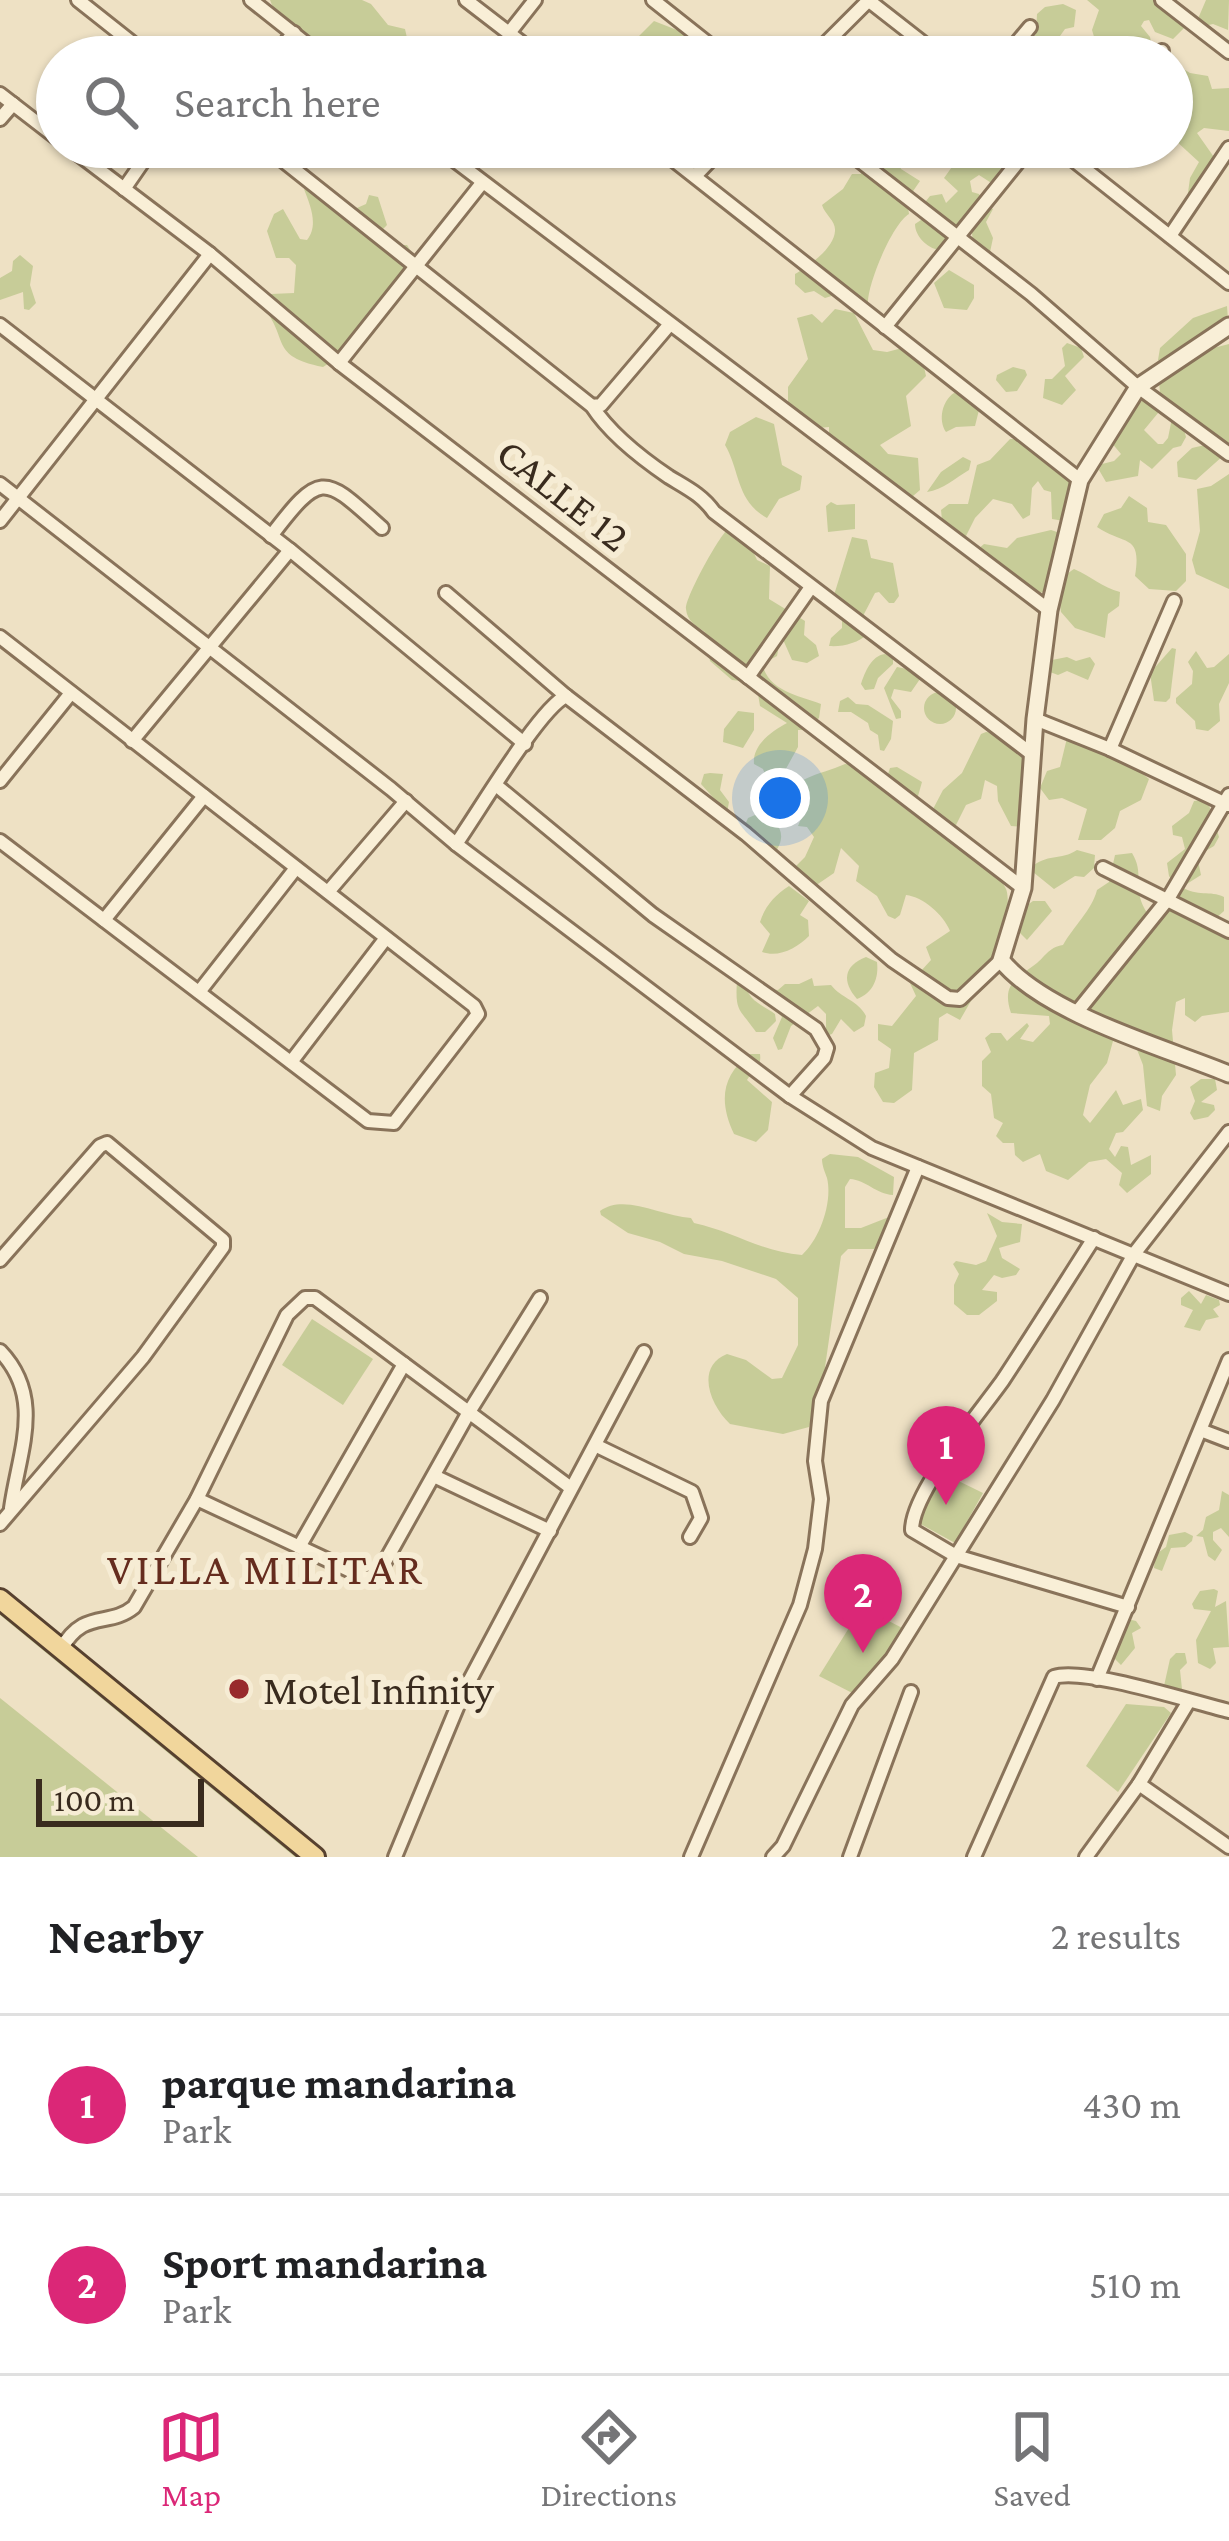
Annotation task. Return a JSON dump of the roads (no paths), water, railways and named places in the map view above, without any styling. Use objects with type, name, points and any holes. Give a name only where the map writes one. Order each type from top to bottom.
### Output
[{"type":"main road","points":[[0,1599],[315,1857]]},
{"type":"street","points":[[77,0],[123,36]]},
{"type":"street","points":[[251,0],[298,36]]},
{"type":"street","points":[[466,0],[512,36]]},
{"type":"street","points":[[508,33],[535,0]]},
{"type":"street","points":[[653,0],[698,36]]},
{"type":"street","points":[[833,36],[868,0],[914,36]]},
{"type":"street","points":[[884,13],[893,0]]},
{"type":"street","points":[[1162,0],[1229,52]]},
{"type":"street","points":[[1022,36],[1030,27]]},
{"type":"street","points":[[0,94],[36,122]]},
{"type":"street","points":[[0,118],[13,104]]},
{"type":"street","points":[[1170,236],[1229,148]]},
{"type":"street","name":"CALLE 12","points":[[96,168],[210,254],[339,362],[1023,888]]},
{"type":"street","points":[[124,189],[138,168]]},
{"type":"street","points":[[293,168],[592,406],[605,426],[665,474],[699,494],[714,512],[1033,755]]},
{"type":"street","points":[[463,168],[1049,610]]},
{"type":"street","points":[[685,168],[1080,481]]},
{"type":"street","points":[[695,176],[703,168]]},
{"type":"street","points":[[869,168],[1100,351],[1138,387],[1229,454]]},
{"type":"street","points":[[885,326],[1013,168]]},
{"type":"street","points":[[1084,168],[1229,283]]},
{"type":"street","points":[[339,362],[482,183]]},
{"type":"street","points":[[0,521],[210,254]]},
{"type":"street","points":[[592,406],[601,405],[670,324]]},
{"type":"street","points":[[0,325],[290,550],[525,743]]},
{"type":"street","points":[[446,593],[566,696],[746,834],[892,961],[948,998],[960,999],[1001,959],[1023,888],[1035,719],[1049,610],[1080,481],[1138,387],[1229,326]]},
{"type":"street","points":[[0,484],[456,844],[790,1096],[872,1148],[1229,1294]]},
{"type":"street","points":[[271,536],[312,490],[324,485],[337,488],[382,528]]},
{"type":"street","points":[[132,740],[290,550]]},
{"type":"street","points":[[748,677],[811,586]]},
{"type":"street","points":[[1110,749],[1174,601]]},
{"type":"street","points":[[0,638],[474,1006],[478,1014],[394,1123],[368,1120],[0,841]]},
{"type":"street","points":[[0,781],[70,693]]},
{"type":"street","points":[[456,844],[525,743],[557,700],[566,696]]},
{"type":"street","points":[[1035,719],[1228,801],[1168,899],[1077,1012]]},
{"type":"street","points":[[497,786],[653,915],[816,1029],[827,1048],[824,1058],[790,1096]]},
{"type":"street","points":[[104,920],[204,796]]},
{"type":"street","points":[[328,892],[406,801]]},
{"type":"street","points":[[199,992],[296,868]]},
{"type":"street","points":[[1103,868],[1229,931]]},
{"type":"street","points":[[291,1062],[386,938]]},
{"type":"street","points":[[1001,959],[1017,979],[1052,1001],[1229,1074]]},
{"type":"street","points":[[773,1857],[783,1846],[853,1705],[892,1659],[1053,1400],[1134,1254],[1229,1132]]},
{"type":"street","points":[[0,1259],[100,1146],[107,1144],[223,1240],[224,1247],[142,1357],[0,1524]]},
{"type":"street","points":[[691,1857],[800,1605],[815,1549],[821,1499],[815,1461],[821,1400],[918,1167]]},
{"type":"street","points":[[1094,1238],[923,1493],[912,1530],[956,1556],[1128,1607]]},
{"type":"street","points":[[61,1649],[76,1630],[97,1617],[124,1615],[134,1607],[197,1499],[294,1303],[316,1298],[571,1488]]},
{"type":"street","points":[[197,1499],[366,1578],[377,1576],[469,1412],[541,1298]]},
{"type":"street","points":[[0,1351],[21,1377],[26,1403],[11,1510]]},
{"type":"street","points":[[395,1857],[463,1693],[644,1352]]},
{"type":"street","points":[[1097,1679],[1229,1360]]},
{"type":"street","points":[[299,1547],[404,1364]]},
{"type":"street","points":[[1203,1431],[1229,1442]]},
{"type":"street","points":[[597,1446],[692,1492],[701,1518],[691,1537]]},
{"type":"street","points":[[434,1475],[550,1532]]},
{"type":"street","points":[[974,1857],[1050,1681],[1062,1674],[1229,1711]]},
{"type":"street","points":[[850,1857],[911,1692]]},
{"type":"street","points":[[1086,1857],[1139,1784],[1189,1701]]},
{"type":"street","points":[[1139,1784],[1229,1847]]},
{"type":"place","name":"parque mandarina","points":[[946,1505]]},
{"type":"place","name":"Sport mandarina","points":[[863,1653]]},
{"type":"place","name":"Motel Infinity","points":[[239,1689]]},
{"type":"district","name":"VILLA MILITAR","points":[[266,1568]]}]
